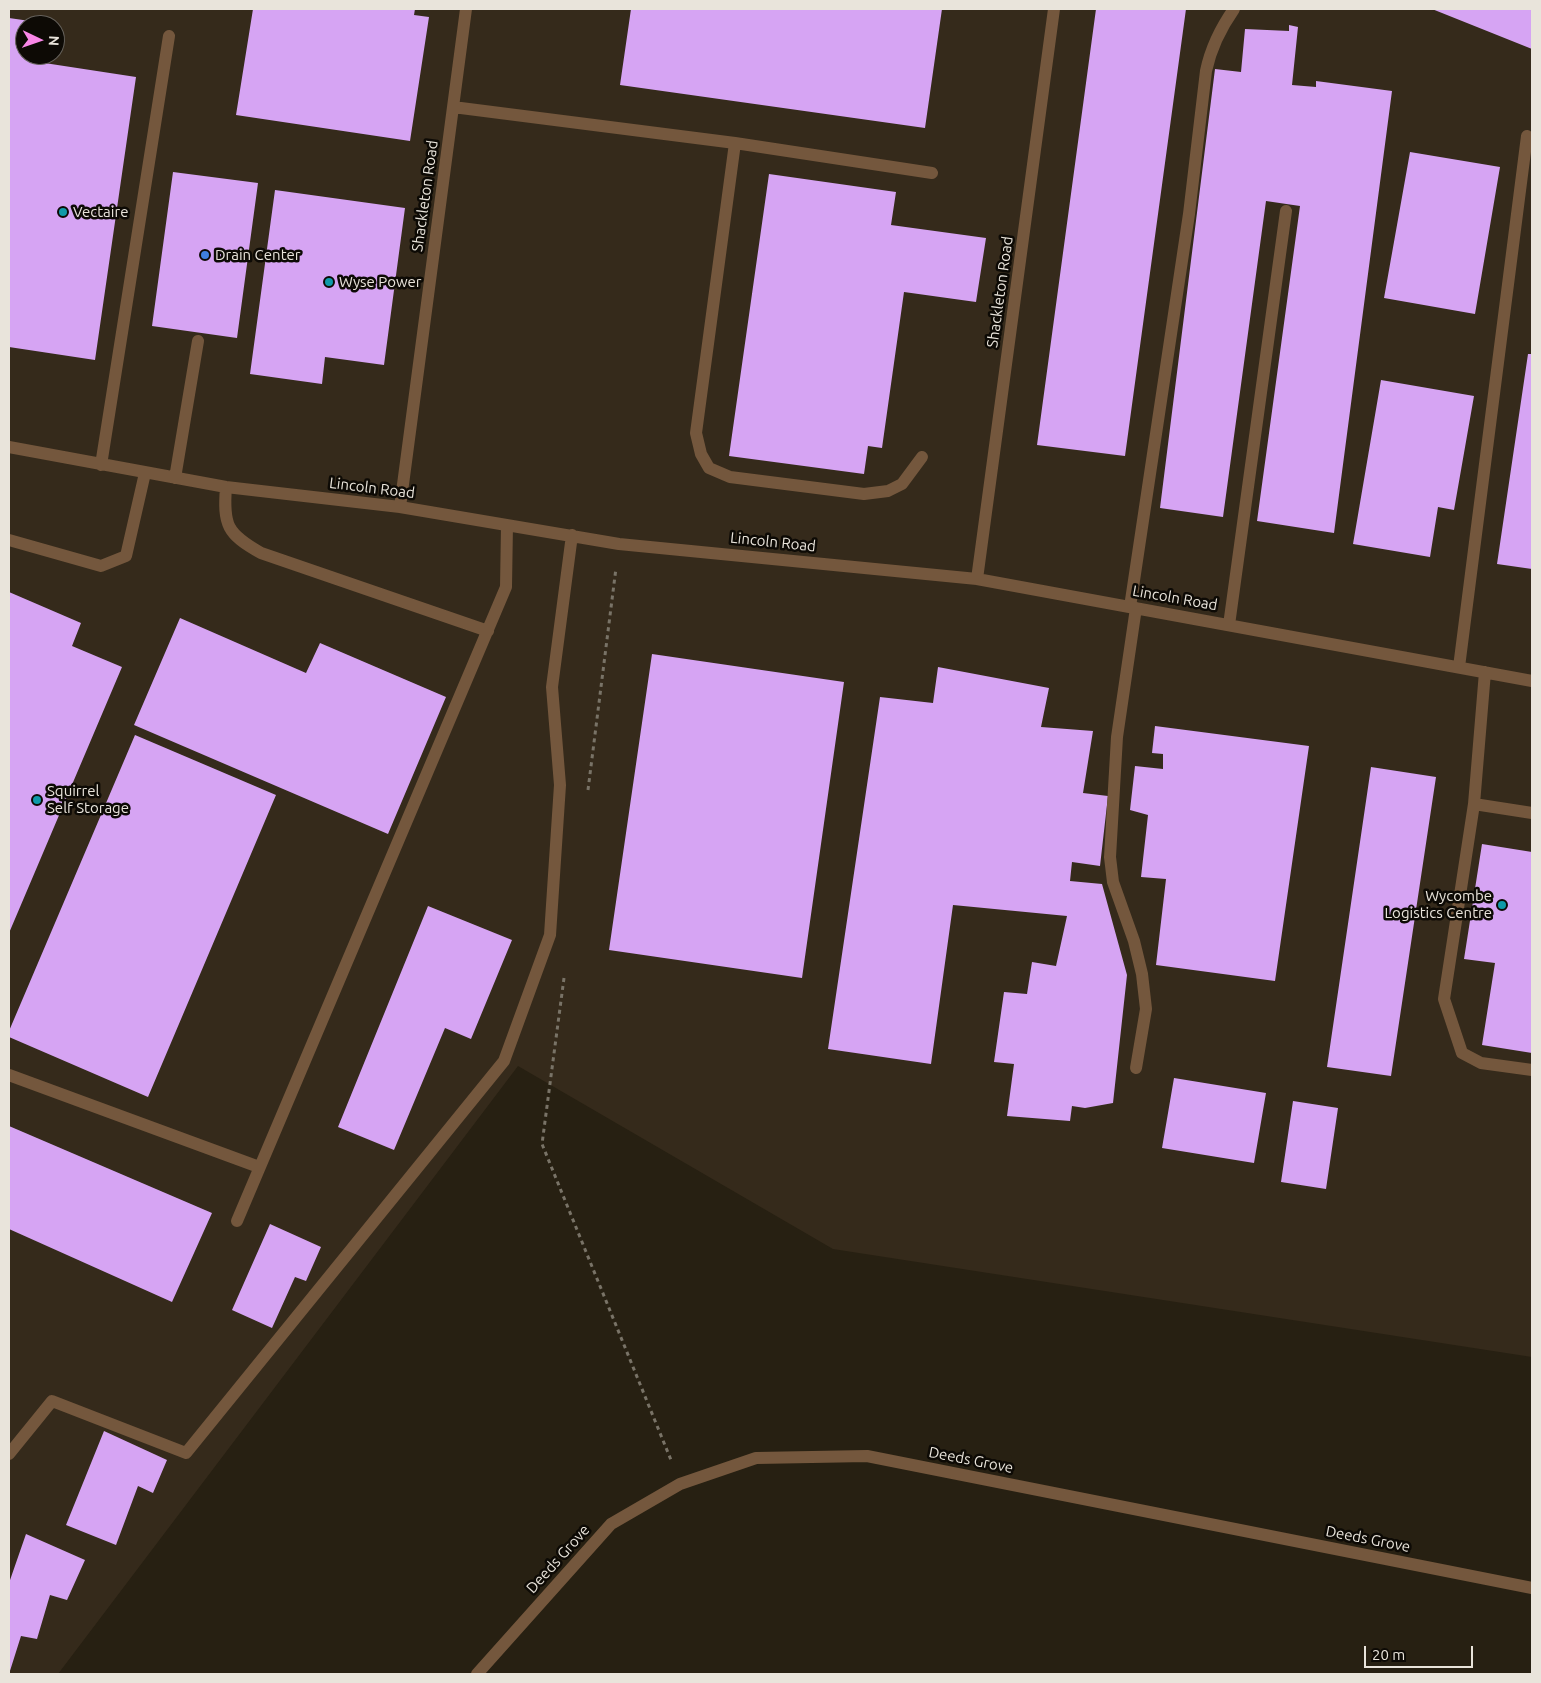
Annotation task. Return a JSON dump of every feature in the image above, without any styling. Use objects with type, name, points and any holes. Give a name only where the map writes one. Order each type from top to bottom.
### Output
[{"type":"street","name":"Shackleton Road","points":[[400,507],[466,9]]},
{"type":"street","name":"Shackleton Road","points":[[977,579],[1054,9]]},
{"type":"street","points":[[1136,1068],[1146,1009],[1142,974],[1134,941],[1113,882],[1110,857],[1117,737],[1133,607],[1189,214],[1206,71],[1217,34],[1234,9]]},
{"type":"street","points":[[101,465],[169,36]]},
{"type":"street","points":[[453,107],[735,143],[932,173]]},
{"type":"street","points":[[1459,667],[1527,136]]},
{"type":"street","points":[[735,143],[696,433],[701,454],[709,468],[730,477],[864,494],[888,491],[902,484],[922,457]]},
{"type":"street","points":[[1229,625],[1286,211]]},
{"type":"street","points":[[175,478],[198,341]]},
{"type":"street","name":"Lincoln Road","points":[[9,447],[226,487],[400,507],[619,544],[977,579],[1532,681]]},
{"type":"street","points":[[9,540],[101,566],[126,556],[145,473]]},
{"type":"street","points":[[226,487],[225,513],[230,529],[239,541],[260,553],[488,631]]},
{"type":"street","points":[[237,1222],[506,587],[507,525]]},
{"type":"street","points":[[9,1454],[52,1401],[186,1454],[504,1061],[550,935],[560,785],[552,688],[572,535]]},
{"type":"street","points":[[1485,672],[1474,804],[1444,999],[1462,1053],[1481,1063],[1532,1070]]},
{"type":"street","points":[[1474,804],[1532,813]]},
{"type":"street","points":[[9,1075],[259,1168]]},
{"type":"street","name":"Deeds Grove","points":[[477,1674],[611,1524],[680,1484],[756,1458],[867,1456],[1532,1588]]},
{"type":"path","points":[[586,800],[619,544]]},
{"type":"path","points":[[564,977],[542,1144],[680,1484]]},
{"type":"shaded area","points":[[9,9],[1532,9],[1532,1357],[833,1249],[518,1066],[58,1674],[9,1674]]},
{"type":"building","points":[[253,9],[415,9],[414,15],[429,17],[410,141],[236,115]]},
{"type":"building","points":[[631,9],[942,9],[925,128],[620,85]]},
{"type":"building","points":[[1096,9],[1186,9],[1125,456],[1037,445]]},
{"type":"building","points":[[1432,9],[1532,9],[1532,49]]},
{"type":"building","name":"Vectaire","points":[[9,18],[15,19],[15,65],[58,65],[136,77],[95,360],[9,347]]},
{"type":"building","points":[[1289,25],[1298,27],[1292,85],[1316,87],[1316,81],[1392,91],[1334,533],[1257,521],[1300,206],[1266,201],[1223,517],[1160,508],[1215,69],[1241,72],[1245,29],[1289,31]]},
{"type":"building","points":[[1410,152],[1500,167],[1475,314],[1384,298]]},
{"type":"building","name":"Drain Center","points":[[173,172],[258,183],[237,338],[152,326]]},
{"type":"building","points":[[769,174],[896,192],[891,225],[986,238],[976,302],[904,292],[882,448],[868,446],[864,474],[729,456]]},
{"type":"building","name":"Wyse Power","points":[[275,190],[405,208],[384,365],[325,357],[322,384],[250,374]]},
{"type":"building","points":[[1528,354],[1532,354],[1532,569],[1497,564]]},
{"type":"building","points":[[1381,380],[1474,396],[1454,510],[1438,507],[1430,557],[1353,544]]},
{"type":"building","name":"Squirrel Self Storage","points":[[9,592],[81,623],[72,646],[122,667],[9,933]]},
{"type":"building","points":[[180,618],[306,673],[320,643],[446,697],[388,834],[134,725]]},
{"type":"building","points":[[652,654],[844,682],[802,978],[609,950]]},
{"type":"building","points":[[938,667],[1049,688],[1041,727],[1093,731],[1083,793],[1108,796],[1100,866],[1072,862],[1070,881],[1102,884],[1127,975],[1113,1103],[1085,1108],[1072,1106],[1070,1121],[1007,1116],[1014,1064],[994,1062],[1004,992],[1027,994],[1032,962],[1056,966],[1067,916],[953,905],[931,1064],[828,1049],[880,697],[933,703]]},
{"type":"building","points":[[1155,726],[1309,746],[1275,981],[1156,965],[1166,879],[1141,877],[1148,815],[1130,810],[1135,766],[1163,769],[1163,754],[1152,753]]},
{"type":"building","points":[[135,735],[276,795],[148,1097],[9,1037],[9,1031]]},
{"type":"building","points":[[1371,767],[1436,777],[1391,1076],[1327,1067]]},
{"type":"building","name":"Wycombe Logistics Centre","points":[[1482,844],[1532,852],[1532,1053],[1482,1045],[1495,963],[1464,959]]},
{"type":"building","points":[[428,906],[512,940],[471,1039],[445,1028],[394,1150],[338,1127]]},
{"type":"building","points":[[1174,1078],[1266,1093],[1254,1163],[1162,1148]]},
{"type":"building","points":[[1293,1101],[1338,1108],[1326,1189],[1281,1182]]},
{"type":"building","points":[[9,1126],[212,1213],[172,1302],[9,1229]]},
{"type":"building","points":[[270,1224],[321,1247],[306,1281],[295,1277],[272,1328],[232,1310]]},
{"type":"building","points":[[104,1431],[167,1460],[153,1493],[138,1486],[116,1545],[66,1525]]},
{"type":"building","points":[[26,1534],[85,1560],[67,1600],[50,1595],[37,1639],[21,1636],[9,1674],[9,1583]]},
{"type":"place","name":"Vectaire","points":[[63,212]]},
{"type":"place","name":"Drain Center","points":[[205,255]]},
{"type":"place","name":"Wyse Power","points":[[329,282]]},
{"type":"place","name":"Squirrel Self Storage","points":[[37,800]]},
{"type":"place","name":"Wycombe Logistics Centre","points":[[1502,905]]}]
